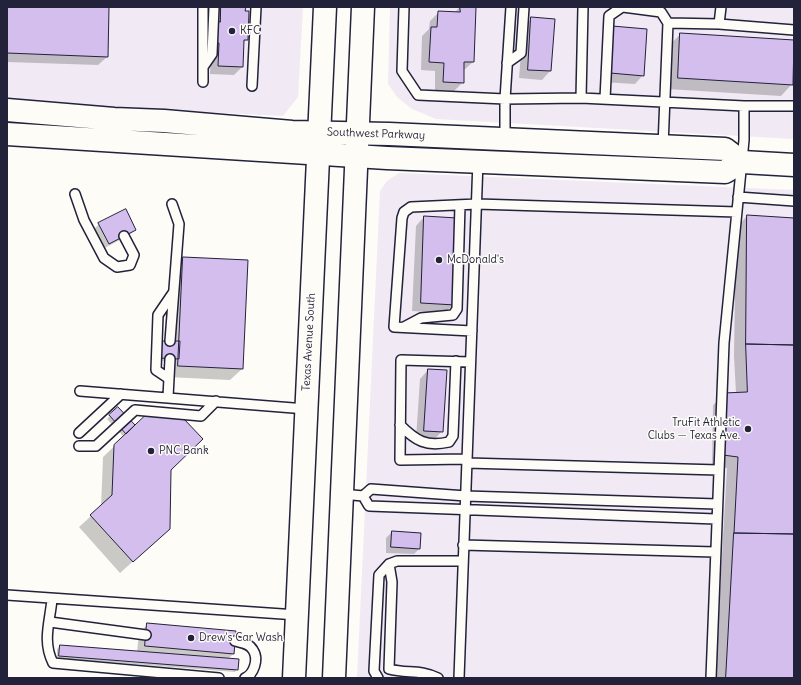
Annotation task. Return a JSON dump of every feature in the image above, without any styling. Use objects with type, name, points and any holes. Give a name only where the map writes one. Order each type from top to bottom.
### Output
[{"type":"main road","name":"Texas Avenue South","points":[[294,678],[325,7]]},
{"type":"main road","points":[[334,678],[352,495],[356,155],[363,7]]},
{"type":"main road","name":"Southwest Parkway","points":[[7,110],[74,115],[318,143],[356,155],[725,172],[742,162],[724,149],[357,133],[318,143],[14,134]]},
{"type":"main road","points":[[14,134],[34,124],[62,126],[69,122],[74,115]]},
{"type":"main road","points":[[742,162],[794,165]]},
{"type":"lane","points":[[203,82],[204,7]]},
{"type":"lane","points":[[203,67],[212,54],[214,7]]},
{"type":"lane","points":[[252,86],[256,7]]},
{"type":"lane","points":[[404,7],[402,71],[418,95],[505,99],[581,98],[744,106],[794,106]]},
{"type":"lane","points":[[506,139],[505,99],[511,7]]},
{"type":"lane","points":[[507,63],[521,53],[524,7]]},
{"type":"lane","points":[[581,98],[583,7]]},
{"type":"lane","points":[[605,99],[609,16],[622,7],[661,12],[668,23],[663,146]]},
{"type":"lane","points":[[719,24],[721,7]]},
{"type":"lane","points":[[668,23],[719,24],[794,30]]},
{"type":"lane","points":[[711,678],[724,343],[742,162],[744,106]]},
{"type":"lane","points":[[459,678],[478,161]]},
{"type":"lane","points":[[75,194],[84,220],[104,258],[117,267],[130,265],[134,255],[124,236]]},
{"type":"lane","points":[[738,197],[794,201]]},
{"type":"lane","points":[[170,341],[179,224],[172,204]]},
{"type":"lane","points":[[472,331],[394,327],[402,218],[404,212],[411,208],[477,204],[737,212]]},
{"type":"lane","points":[[404,327],[421,318],[453,315],[457,309],[460,205]]},
{"type":"lane","points":[[168,378],[156,370],[158,315],[174,291]]},
{"type":"lane","points":[[168,397],[170,359]]},
{"type":"lane","points":[[470,362],[401,360],[400,460],[719,470]]},
{"type":"lane","points":[[400,425],[413,437],[426,443],[437,445],[449,442],[453,436],[456,361]]},
{"type":"lane","points":[[80,391],[306,409]]},
{"type":"lane","points":[[79,433],[121,394]]},
{"type":"lane","points":[[79,446],[96,446],[135,410],[201,416],[216,401]]},
{"type":"lane","points":[[352,495],[371,489],[466,496],[717,504]]},
{"type":"lane","points":[[352,495],[369,506],[465,508],[716,519]]},
{"type":"lane","points":[[463,545],[715,552]]},
{"type":"lane","points":[[378,678],[374,671],[379,575],[389,564],[397,561],[463,561]]},
{"type":"lane","points":[[389,564],[392,582],[389,669],[398,671],[427,672],[438,678]]},
{"type":"lane","points":[[7,595],[296,615]]},
{"type":"lane","points":[[52,599],[50,622],[46,634],[48,653],[53,663],[219,678]]},
{"type":"lane","points":[[50,622],[146,635]]},
{"type":"lane","points":[[235,641],[246,644],[253,650],[255,657],[255,666],[252,673],[245,678]]},
{"type":"shaded area","points":[[7,7],[303,7],[298,97],[283,116],[7,102]]},
{"type":"shaded area","points":[[390,7],[794,7],[794,139],[436,119],[412,109],[397,97],[388,84]]},
{"type":"shaded area","points":[[399,173],[794,190],[794,678],[357,678],[380,191],[387,181]]},
{"type":"building","points":[[7,7],[109,7],[108,57],[7,53]]},
{"type":"building","name":"KFC","points":[[221,7],[246,7],[245,11],[249,11],[248,40],[244,40],[243,67],[218,66],[219,43],[216,43],[217,21],[220,22]]},
{"type":"building","points":[[460,7],[476,7],[474,62],[464,62],[464,83],[443,82],[444,63],[429,62],[431,27],[437,27],[438,11],[460,12]]},
{"type":"building","points":[[531,17],[555,19],[551,71],[528,70]]},
{"type":"building","points":[[612,26],[647,29],[644,76],[610,73]]},
{"type":"building","points":[[680,33],[794,40],[793,85],[678,78]]},
{"type":"building","points":[[126,209],[136,230],[109,244],[98,223]]},
{"type":"building","points":[[747,215],[794,218],[794,345],[746,344]]},
{"type":"building","name":"McDonald's","points":[[424,216],[457,218],[455,305],[421,303]]},
{"type":"building","points":[[183,257],[248,260],[243,369],[178,366]]},
{"type":"building","points":[[160,341],[180,341],[179,359],[159,358]]},
{"type":"building","points":[[746,344],[794,345],[794,534],[734,533],[738,457],[723,455],[724,393],[747,392]]},
{"type":"building","points":[[428,369],[447,370],[443,432],[424,431]]},
{"type":"building","points":[[118,407],[135,425],[126,434],[109,415]]},
{"type":"building","points":[[145,416],[183,418],[203,439],[171,470],[170,529],[133,562],[90,515],[112,495],[114,445]]},
{"type":"building","points":[[392,531],[421,533],[420,549],[391,547]]},
{"type":"building","points":[[734,533],[794,534],[794,678],[726,678]]},
{"type":"building","name":"Drew's Car Wash","points":[[147,623],[236,631],[234,654],[145,646]]},
{"type":"building","points":[[60,645],[239,659],[238,670],[59,656]]},
{"type":"place","name":"KFC","points":[[232,31]]},
{"type":"place","name":"McDonald's","points":[[439,260]]},
{"type":"place","name":"TruFit Athletic Clubs — Texas Ave.","points":[[748,429]]},
{"type":"place","name":"PNC Bank","points":[[151,451]]},
{"type":"place","name":"Drew's Car Wash","points":[[191,638]]}]
